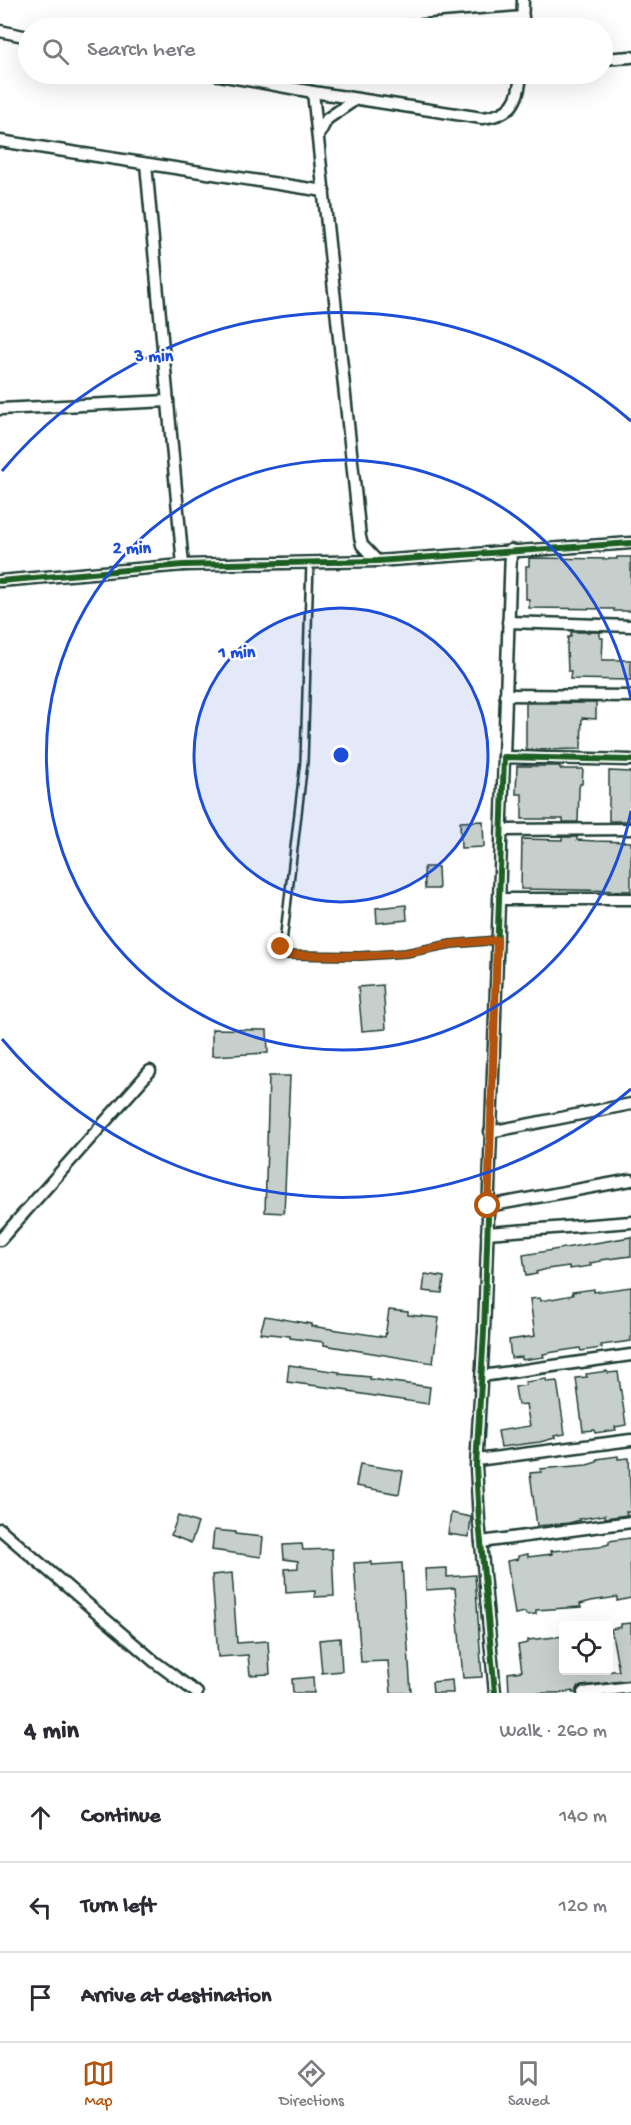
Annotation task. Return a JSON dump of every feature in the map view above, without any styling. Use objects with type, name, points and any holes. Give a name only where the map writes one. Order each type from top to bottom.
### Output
[{"type":"street","points":[[500,18],[523,16],[523,0]]},
{"type":"street","points":[[0,32],[18,35]]},
{"type":"street","points":[[613,58],[631,57]]},
{"type":"street","points":[[274,84],[482,118],[494,117],[507,110],[515,102],[520,84]]},
{"type":"street","points":[[313,92],[360,537],[362,545],[377,561]]},
{"type":"street","points":[[318,136],[327,119],[356,99]]},
{"type":"street","points":[[0,141],[324,191]]},
{"type":"street","points":[[146,164],[183,565]]},
{"type":"street","points":[[0,409],[168,400]]},
{"type":"street","points":[[0,581],[183,565],[377,561],[631,543]]},
{"type":"street","points":[[495,1693],[481,1542],[477,1460],[497,940],[501,899],[505,695],[511,550]]},
{"type":"street","points":[[508,622],[631,626]]},
{"type":"street","points":[[505,695],[631,696]]},
{"type":"street","points":[[504,757],[631,760]]},
{"type":"street","points":[[502,830],[631,829]]},
{"type":"street","points":[[501,899],[631,899]]},
{"type":"street","points":[[0,1240],[150,1071]]},
{"type":"street","points":[[490,1132],[631,1104]]},
{"type":"street","points":[[488,1206],[631,1180]]},
{"type":"street","points":[[487,1233],[631,1222]]},
{"type":"street","points":[[482,1376],[631,1355]]},
{"type":"street","points":[[477,1460],[631,1440]]},
{"type":"street","points":[[481,1542],[631,1522]]},
{"type":"street","points":[[0,1529],[155,1662],[197,1693]]},
{"type":"street","points":[[583,1693],[631,1687]]},
{"type":"lane","points":[[310,562],[304,762],[282,951],[286,955],[360,956],[406,953],[451,944],[497,940]]},
{"type":"building","points":[[617,557],[631,557],[631,611],[529,608],[529,599],[526,599],[526,566],[529,566],[529,558],[617,559]]},
{"type":"building","points":[[571,632],[600,632],[600,638],[603,638],[602,660],[631,660],[631,680],[570,679],[567,648]]},
{"type":"building","points":[[526,703],[596,703],[596,719],[582,718],[581,749],[526,750]]},
{"type":"building","points":[[517,766],[560,766],[560,769],[583,769],[582,784],[579,788],[578,822],[563,822],[563,819],[522,819],[522,794],[516,794]]},
{"type":"building","points":[[609,771],[631,772],[631,821],[609,821]]},
{"type":"building","points":[[483,821],[484,847],[461,848],[460,822]]},
{"type":"building","points":[[562,837],[577,837],[577,840],[631,842],[631,891],[521,889],[522,839],[562,840]]},
{"type":"building","points":[[424,867],[438,867],[439,889],[425,889]]},
{"type":"building","points":[[406,905],[407,920],[377,923],[376,908]]},
{"type":"building","points":[[383,985],[386,1029],[362,1031],[358,987]]},
{"type":"building","points":[[212,1029],[267,1030],[268,1053],[212,1056]]},
{"type":"building","points":[[269,1076],[290,1076],[284,1213],[265,1212]]},
{"type":"building","points":[[631,1237],[631,1256],[601,1260],[590,1263],[591,1266],[547,1269],[526,1276],[523,1255]]},
{"type":"building","points":[[425,1274],[444,1277],[442,1293],[423,1291]]},
{"type":"building","points":[[631,1287],[631,1341],[601,1345],[602,1348],[581,1351],[580,1348],[543,1354],[544,1357],[522,1360],[522,1357],[511,1358],[509,1340],[535,1336],[530,1299],[540,1298],[541,1301],[573,1295],[572,1292],[594,1289],[594,1292]]},
{"type":"building","points":[[389,1310],[408,1312],[408,1315],[439,1318],[433,1363],[324,1345],[324,1342],[290,1338],[290,1336],[260,1333],[265,1316],[311,1324],[311,1326],[385,1337]]},
{"type":"building","points":[[289,1365],[430,1387],[428,1404],[287,1382]]},
{"type":"building","points":[[607,1371],[608,1373],[618,1372],[626,1425],[615,1427],[616,1430],[595,1433],[594,1430],[583,1431],[576,1378]]},
{"type":"building","points":[[546,1379],[547,1382],[557,1381],[565,1434],[540,1442],[501,1447],[498,1431],[530,1426],[526,1404],[518,1405],[515,1387],[526,1385],[525,1382]]},
{"type":"building","points":[[618,1456],[618,1459],[629,1458],[631,1512],[626,1512],[627,1515],[605,1518],[605,1515],[569,1523],[537,1526],[530,1473],[541,1472],[540,1469],[587,1465],[597,1462],[597,1459]]},
{"type":"building","points":[[360,1464],[403,1471],[399,1494],[356,1486]]},
{"type":"building","points":[[451,1513],[471,1517],[469,1537],[448,1534]]},
{"type":"building","points":[[178,1516],[198,1523],[191,1543],[171,1535]]},
{"type":"building","points":[[214,1530],[263,1537],[261,1557],[212,1550]]},
{"type":"building","points":[[630,1538],[631,1598],[617,1601],[617,1597],[580,1604],[581,1607],[536,1610],[536,1614],[526,1615],[525,1612],[515,1614],[507,1561],[528,1554],[528,1557],[552,1554],[551,1551],[599,1547],[609,1544],[609,1541]]},
{"type":"building","points":[[302,1544],[303,1550],[332,1549],[334,1596],[315,1597],[315,1591],[286,1593],[285,1569],[298,1568],[298,1561],[284,1559],[283,1545]]},
{"type":"building","points":[[372,1562],[372,1565],[402,1563],[411,1693],[391,1693],[388,1661],[361,1662],[354,1563]]},
{"type":"building","points":[[447,1568],[447,1577],[475,1575],[482,1677],[463,1678],[455,1588],[426,1590],[425,1569]]},
{"type":"building","points":[[232,1573],[237,1643],[268,1641],[270,1674],[250,1675],[248,1655],[218,1657],[212,1575]]},
{"type":"building","points":[[631,1623],[631,1680],[582,1686],[578,1687],[576,1693],[573,1691],[509,1693],[508,1673],[522,1671],[518,1645],[528,1643],[528,1640],[559,1637],[559,1675],[613,1675],[613,1671],[619,1671],[613,1629],[621,1627],[621,1624]]},
{"type":"building","points":[[340,1638],[342,1671],[322,1673],[319,1640]]},
{"type":"building","points":[[313,1677],[314,1693],[293,1693],[292,1679]]},
{"type":"building","points":[[452,1680],[453,1693],[433,1693],[432,1682]]},
{"type":"cycle path","points":[[0,581],[183,565],[377,561],[631,543]]},
{"type":"cycle path","points":[[495,1693],[476,1466],[484,1332],[504,757],[631,760]]},
{"type":"route","points":[[281,947],[286,955],[360,956],[406,953],[451,944],[497,940],[488,1206]]}]
